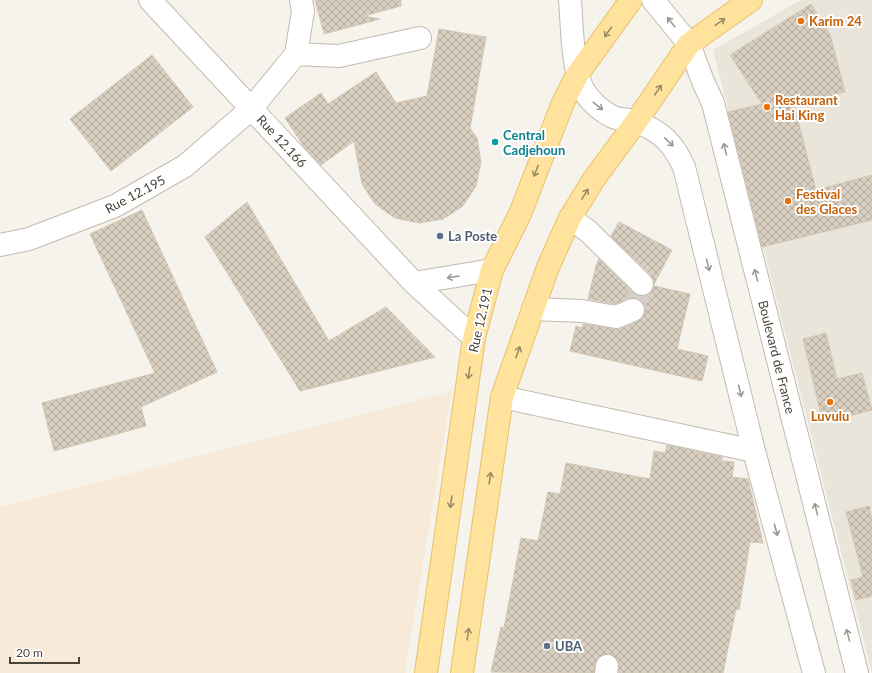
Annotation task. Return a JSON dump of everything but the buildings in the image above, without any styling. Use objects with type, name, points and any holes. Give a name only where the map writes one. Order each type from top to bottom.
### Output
[{"type":"main road","name":"Rue 12.191","points":[[426,673],[474,338],[492,270],[520,214],[562,105],[577,75],[631,0]]},
{"type":"main road","points":[[462,673],[502,397],[548,267],[570,218],[594,179],[636,122],[688,44],[751,0]]},
{"type":"street","name":"Rue 12.166","points":[[150,0],[414,283],[474,338]]},
{"type":"street","points":[[301,0],[303,11],[296,54],[339,56],[420,38]]},
{"type":"street","points":[[570,0],[577,75],[583,91],[595,105],[613,117],[636,122],[661,135],[676,149],[684,167],[754,451],[814,673]]},
{"type":"street","name":"Boulevard de France","points":[[653,0],[688,44],[713,103],[857,673]]},
{"type":"street","name":"Rue 12.195","points":[[0,245],[30,239],[115,206],[184,166],[251,109],[296,54]]},
{"type":"street","points":[[570,218],[588,231],[642,284]]},
{"type":"street","points":[[414,283],[492,270]]},
{"type":"street","points":[[533,309],[582,311],[616,317],[633,310]]},
{"type":"street","points":[[502,397],[754,451]]},
{"type":"shaded area","points":[[801,0],[872,0],[872,673],[713,50]]},
{"type":"shaded area","points":[[452,391],[405,673],[0,673],[0,507]]},
{"type":"tunnel","points":[[633,310],[642,284]]},
{"type":"place","name":"Karim 24","points":[[801,21]]},
{"type":"place","name":"Restaurant Hai King","points":[[767,107]]},
{"type":"place","name":"Central Cadjehoun","points":[[495,142]]},
{"type":"place","name":"Festival des Glaces","points":[[788,201]]},
{"type":"place","name":"La Poste","points":[[440,236]]},
{"type":"place","name":"Luvulu","points":[[830,402]]},
{"type":"place","name":"UBA","points":[[547,646]]}]
